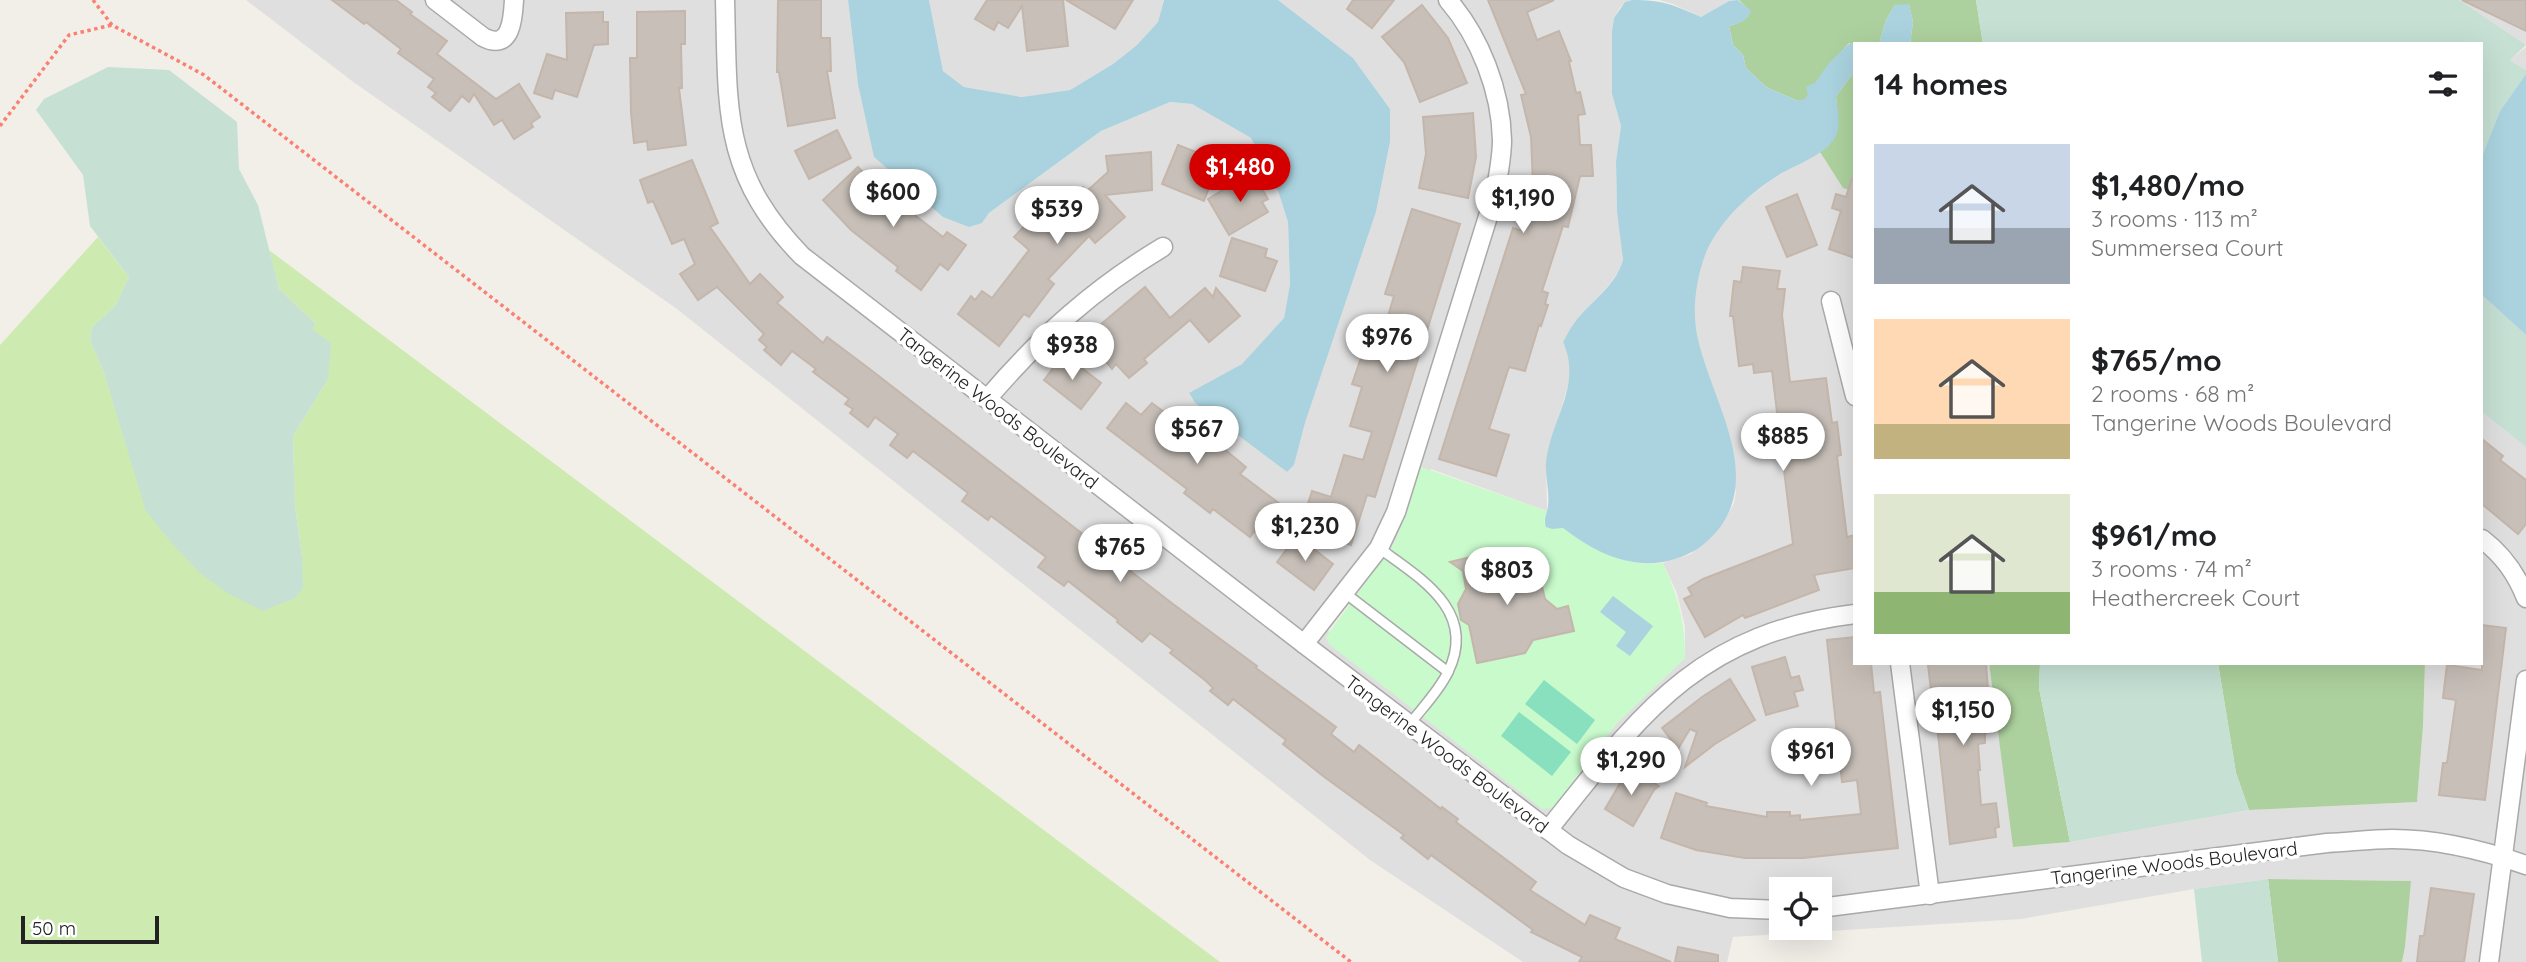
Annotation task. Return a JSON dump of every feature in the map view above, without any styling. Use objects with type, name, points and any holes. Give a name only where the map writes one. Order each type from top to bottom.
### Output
[{"type":"street","points":[[435,0],[483,37],[490,41],[499,41],[510,27],[514,0]]},
{"type":"street","name":"Tangerine Woods Boulevard","points":[[725,0],[730,125],[745,175],[771,221],[802,256],[1304,645],[1592,861],[1624,878],[1667,894],[1730,908],[1769,910]]},
{"type":"street","points":[[1304,645],[1379,548],[1400,499],[1487,223],[1500,167],[1502,140],[1491,80],[1470,29],[1448,0]]},
{"type":"street","points":[[987,399],[1065,316],[1126,270],[1163,247]]},
{"type":"street","points":[[1831,300],[1853,388]]},
{"type":"street","points":[[2483,540],[2505,561],[2518,579],[2526,598]]},
{"type":"street","points":[[1548,830],[1636,721],[1693,673],[1735,646],[1762,635],[1811,621],[1853,614]]},
{"type":"street","points":[[1900,665],[1930,895]]},
{"type":"street","points":[[2488,962],[2526,680]]},
{"type":"street","name":"Tangerine Woods Boulevard","points":[[1832,907],[2327,843],[2394,839],[2432,842],[2526,864]]},
{"type":"lane","points":[[1379,548],[1428,585],[1448,609],[1457,640],[1448,672],[1409,725]]},
{"type":"lane","points":[[1345,593],[1448,672]]},
{"type":"path","points":[[93,0],[112,25],[204,75],[1351,962]]},
{"type":"path","points":[[0,126],[69,36],[112,25]]},
{"type":"shaded area","points":[[246,0],[848,0],[858,84],[982,223],[989,213],[1101,131],[1170,102],[1192,104],[1251,138],[1278,191],[1288,222],[1290,284],[1284,318],[1255,353],[1242,364],[1189,394],[1195,403],[1287,472],[1294,465],[1305,423],[1376,212],[1390,142],[1390,109],[1353,58],[1278,0],[1632,0],[1625,2],[1619,9],[1612,31],[1612,94],[1621,126],[1616,161],[1617,212],[1623,260],[1621,268],[1608,286],[1575,322],[1563,342],[1568,352],[1571,375],[1546,462],[1547,511],[1431,469],[1406,514],[1396,540],[1328,631],[1559,801],[1616,724],[1685,658],[1685,626],[1677,593],[1663,563],[1691,554],[1725,520],[1734,503],[1736,492],[1694,317],[1695,293],[1703,259],[1717,230],[1744,201],[1774,178],[1820,152],[1843,188],[1853,191],[1853,665],[1989,665],[2014,847],[2070,842],[2249,810],[2417,802],[2425,665],[2483,665],[2483,413],[2526,447],[2526,962],[2402,962],[2410,881],[2268,879],[2021,919],[1832,931],[1832,877],[1769,877],[1769,935],[1733,937],[1727,962],[1523,962],[1370,860],[677,309],[352,81]]},
{"type":"shaded area","points":[[929,0],[1164,0],[1158,22],[1137,45],[1113,64],[1070,90],[1023,97],[964,87],[943,71]]},
{"type":"shaded area","points":[[1659,0],[1739,0],[1729,1],[1701,17]]},
{"type":"shaded area","points":[[2459,0],[2526,0],[2526,45],[2462,3]]},
{"type":"shaded area","points":[[2526,47],[2526,70],[2510,60]]},
{"type":"green space","points":[[1739,0],[1976,0],[1983,42],[1910,42],[1913,22],[1909,5],[1895,5],[1886,20],[1880,42],[1849,43],[1822,74],[1805,100],[1798,101],[1766,87],[1746,68],[1743,55],[1733,45],[1729,26],[1745,19],[1750,11]]},
{"type":"green space","points":[[1976,0],[2459,0],[2526,45],[2510,60],[2526,70],[2526,74],[2500,111],[2483,154],[2483,42],[1983,42]]},
{"type":"green space","points":[[108,67],[169,70],[237,122],[239,169],[258,205],[279,289],[315,323],[312,329],[331,343],[328,379],[293,436],[295,506],[303,588],[295,598],[263,611],[229,594],[200,573],[146,511],[104,373],[90,340],[92,327],[115,306],[129,277],[90,226],[83,175],[36,110],[44,99]]},
{"type":"green space","points":[[1853,74],[1853,191],[1843,188],[1820,152],[1827,147],[1834,135],[1837,120],[1836,96]]},
{"type":"green space","points":[[98,237],[129,277],[115,306],[92,327],[90,340],[104,373],[129,452],[302,557],[295,506],[293,436],[328,379],[311,328],[315,323],[279,289],[269,250],[1220,962],[0,962],[0,345]]},
{"type":"green space","points":[[2483,296],[2526,335],[2526,447],[2483,413]]},
{"type":"green space","points":[[1421,467],[1547,511],[1544,522],[1552,529],[1563,528],[1610,556],[1649,564],[1663,563],[1673,587],[1680,609],[1685,658],[1616,724],[1553,808],[1542,809],[1330,645],[1326,637],[1396,540]]},
{"type":"green space","points":[[1989,665],[2040,665],[2039,688],[2070,842],[2013,847]]},
{"type":"green space","points":[[2040,665],[2218,665],[2236,773],[2249,810],[2070,842],[2039,688]]},
{"type":"green space","points":[[2218,665],[2425,665],[2417,802],[2249,810],[2236,773]]},
{"type":"green space","points":[[1544,680],[1595,720],[1577,744],[1525,704]]},
{"type":"green space","points":[[1519,712],[1571,752],[1552,776],[1501,736]]},
{"type":"green space","points":[[2268,879],[2411,881],[2402,962],[2278,962]]},
{"type":"green space","points":[[2268,879],[2278,962],[2202,962],[2194,889]]},
{"type":"water","points":[[848,0],[929,0],[943,71],[964,87],[1022,97],[1070,90],[1113,64],[1137,45],[1158,22],[1164,0],[1278,0],[1353,58],[1390,109],[1390,142],[1376,212],[1305,423],[1294,465],[1287,472],[1195,403],[1189,393],[1242,364],[1284,318],[1290,284],[1288,222],[1278,191],[1251,138],[1192,104],[1170,102],[1101,131],[989,213],[982,223],[969,227],[943,217],[874,157],[858,84]]},
{"type":"water","points":[[1632,0],[1668,4],[1701,17],[1729,1],[1738,0],[1751,11],[1745,20],[1729,26],[1733,45],[1743,55],[1746,68],[1766,87],[1798,101],[1805,99],[1808,95],[1806,87],[1815,83],[1829,63],[1850,43],[1853,44],[1853,74],[1836,96],[1839,124],[1833,140],[1819,153],[1774,178],[1731,214],[1708,248],[1700,271],[1696,290],[1696,329],[1735,460],[1736,485],[1731,508],[1718,530],[1704,544],[1675,559],[1645,563],[1616,558],[1588,545],[1563,528],[1546,527],[1545,522],[1548,501],[1546,463],[1569,373],[1563,342],[1575,322],[1615,278],[1623,260],[1617,212],[1616,161],[1621,126],[1612,94],[1612,31],[1614,18],[1625,2]]},
{"type":"water","points":[[1909,4],[1913,22],[1910,42],[1880,42],[1886,20],[1895,5]]},
{"type":"water","points":[[2526,74],[2526,335],[2483,296],[2483,154],[2500,111]]},
{"type":"water","points":[[1613,596],[1653,626],[1630,656],[1616,646],[1626,632],[1600,612]]},
{"type":"building","points":[[332,0],[396,0],[412,12],[410,14],[447,41],[437,54],[496,99],[519,84],[540,117],[531,123],[533,127],[514,139],[502,120],[494,125],[474,94],[469,102],[462,96],[450,111],[432,97],[436,93],[428,87],[434,79],[398,53],[401,49]]},
{"type":"building","points":[[778,0],[821,0],[821,38],[830,38],[831,71],[827,71],[835,118],[788,126],[777,72]]},
{"type":"building","points":[[987,0],[1063,0],[1068,46],[1027,51],[1022,6],[1008,28],[998,22],[994,30],[975,19]]},
{"type":"building","points":[[1066,0],[1133,0],[1115,29]]},
{"type":"building","points":[[1353,0],[1394,0],[1372,28],[1347,9]]},
{"type":"building","points":[[1488,0],[1554,0],[1527,12],[1537,40],[1559,31],[1571,61],[1569,62],[1576,93],[1580,92],[1585,114],[1578,115],[1580,145],[1591,145],[1593,176],[1580,176],[1568,227],[1563,226],[1542,291],[1548,293],[1545,304],[1548,305],[1525,371],[1509,367],[1489,429],[1509,435],[1496,476],[1439,459],[1513,228],[1523,231],[1533,185],[1531,137],[1521,95],[1526,94]]},
{"type":"building","points":[[2462,0],[2526,0],[2526,31]]},
{"type":"building","points":[[1422,5],[1448,38],[1467,83],[1420,102],[1404,62],[1382,37]]},
{"type":"building","points":[[685,11],[685,44],[681,44],[682,88],[679,88],[686,145],[648,150],[647,141],[634,143],[631,113],[630,58],[637,58],[637,12]]},
{"type":"building","points":[[603,12],[603,22],[608,22],[608,44],[594,45],[577,97],[555,90],[552,99],[534,93],[547,54],[567,60],[566,13]]},
{"type":"building","points":[[1473,113],[1476,157],[1468,198],[1419,188],[1426,154],[1423,117]]},
{"type":"building","points":[[837,130],[851,158],[809,179],[795,151]]},
{"type":"building","points":[[1178,145],[1219,161],[1204,201],[1162,184]]},
{"type":"building","points":[[1151,152],[1152,190],[1105,195],[1125,217],[1095,243],[1089,236],[1048,279],[1054,284],[1029,317],[1024,314],[999,346],[958,314],[971,296],[975,300],[982,291],[992,298],[1029,250],[1014,237],[1037,213],[1045,220],[1083,187],[1087,191],[1108,172],[1106,156]]},
{"type":"building","points":[[692,160],[718,223],[710,227],[750,284],[760,274],[783,297],[777,303],[823,343],[827,337],[1257,666],[1256,668],[1336,727],[1331,734],[1354,752],[1359,745],[1441,809],[1442,807],[1458,819],[1456,822],[1536,882],[1530,890],[1585,925],[1590,915],[1620,928],[1615,939],[1671,962],[1579,962],[1582,957],[1531,932],[1533,930],[1431,855],[1428,859],[1401,838],[1404,835],[1323,776],[1283,744],[1286,740],[1233,699],[1228,705],[1210,691],[1213,688],[1206,681],[1170,653],[1173,650],[1150,633],[1142,642],[1068,581],[1064,586],[1038,567],[1046,557],[991,516],[988,520],[962,501],[968,493],[913,451],[907,458],[890,445],[898,434],[875,417],[868,427],[850,413],[853,409],[845,404],[849,399],[813,372],[816,369],[792,351],[781,365],[764,350],[767,347],[759,340],[764,334],[717,287],[698,300],[680,274],[695,264],[684,239],[672,244],[653,201],[648,203],[640,180]]},
{"type":"building","points":[[858,167],[887,198],[889,195],[943,237],[947,232],[966,245],[948,270],[940,264],[921,290],[896,271],[898,267],[851,230],[823,200]]},
{"type":"building","points":[[1252,172],[1268,199],[1262,202],[1268,212],[1229,235],[1208,199]]},
{"type":"building","points":[[1853,178],[1853,257],[1829,249],[1841,211],[1832,208],[1836,194],[1846,197]]},
{"type":"building","points":[[1797,194],[1817,245],[1787,257],[1766,207]]},
{"type":"building","points":[[1412,209],[1460,224],[1375,497],[1367,495],[1351,545],[1300,529],[1312,491],[1331,497],[1344,455],[1363,460],[1372,432],[1350,426],[1362,387],[1352,384],[1363,352],[1376,356],[1394,296],[1385,294]]},
{"type":"building","points":[[1232,238],[1267,249],[1265,257],[1277,261],[1265,291],[1220,276]]},
{"type":"building","points":[[1743,267],[1780,271],[1777,289],[1785,289],[1782,315],[1790,382],[1826,378],[1832,423],[1837,422],[1841,455],[1837,456],[1847,537],[1853,536],[1853,568],[1814,575],[1819,590],[1745,618],[1743,615],[1705,637],[1684,599],[1692,595],[1688,588],[1703,579],[1793,544],[1772,371],[1754,373],[1753,364],[1739,366],[1733,316],[1730,316],[1734,281],[1741,282]]},
{"type":"building","points":[[1145,287],[1170,318],[1205,288],[1213,297],[1216,288],[1240,316],[1209,342],[1190,320],[1144,359],[1147,363],[1129,378],[1116,364],[1112,369],[1086,337]]},
{"type":"building","points":[[1064,354],[1101,383],[1081,409],[1044,380]]},
{"type":"building","points":[[1126,403],[1141,415],[1152,403],[1177,422],[1182,414],[1246,467],[1240,474],[1284,507],[1274,521],[1265,517],[1250,537],[1213,509],[1210,513],[1184,493],[1187,489],[1107,428]]},
{"type":"building","points":[[2483,440],[2503,456],[2500,460],[2526,480],[2526,524],[2518,534],[2483,505]]},
{"type":"building","points":[[1297,536],[1333,564],[1314,590],[1277,562]]},
{"type":"building","points":[[1504,549],[1509,567],[1536,561],[1545,599],[1557,609],[1568,606],[1574,631],[1533,640],[1525,653],[1477,663],[1469,625],[1461,620],[1458,604],[1466,589],[1463,571],[1450,562]]},
{"type":"building","points":[[2483,625],[2506,628],[2485,800],[2439,795],[2443,763],[2447,763],[2456,700],[2443,698],[2447,665],[2482,670]]},
{"type":"building","points":[[1853,637],[1853,665],[1871,665],[1874,693],[1880,692],[1898,848],[1803,858],[1745,858],[1696,850],[1661,838],[1676,793],[1707,803],[1706,806],[1767,817],[1767,812],[1790,812],[1790,816],[1800,815],[1800,820],[1861,814],[1857,780],[1842,782],[1827,640]]},
{"type":"building","points":[[1785,657],[1791,678],[1799,676],[1803,690],[1794,692],[1798,706],[1766,715],[1752,667]]},
{"type":"building","points":[[1928,665],[1986,665],[1991,732],[1985,733],[1985,743],[1978,744],[1978,770],[1981,805],[1996,803],[1999,827],[1995,828],[1996,837],[1950,844]]},
{"type":"building","points":[[1730,679],[1755,720],[1715,744],[1685,767],[1697,732],[1690,729],[1678,749],[1662,728]]},
{"type":"building","points":[[1629,768],[1659,786],[1633,826],[1605,809]]},
{"type":"building","points":[[2431,888],[2474,894],[2464,962],[2417,962]]},
{"type":"building","points":[[1678,947],[1718,955],[1718,962],[1675,962]]}]
